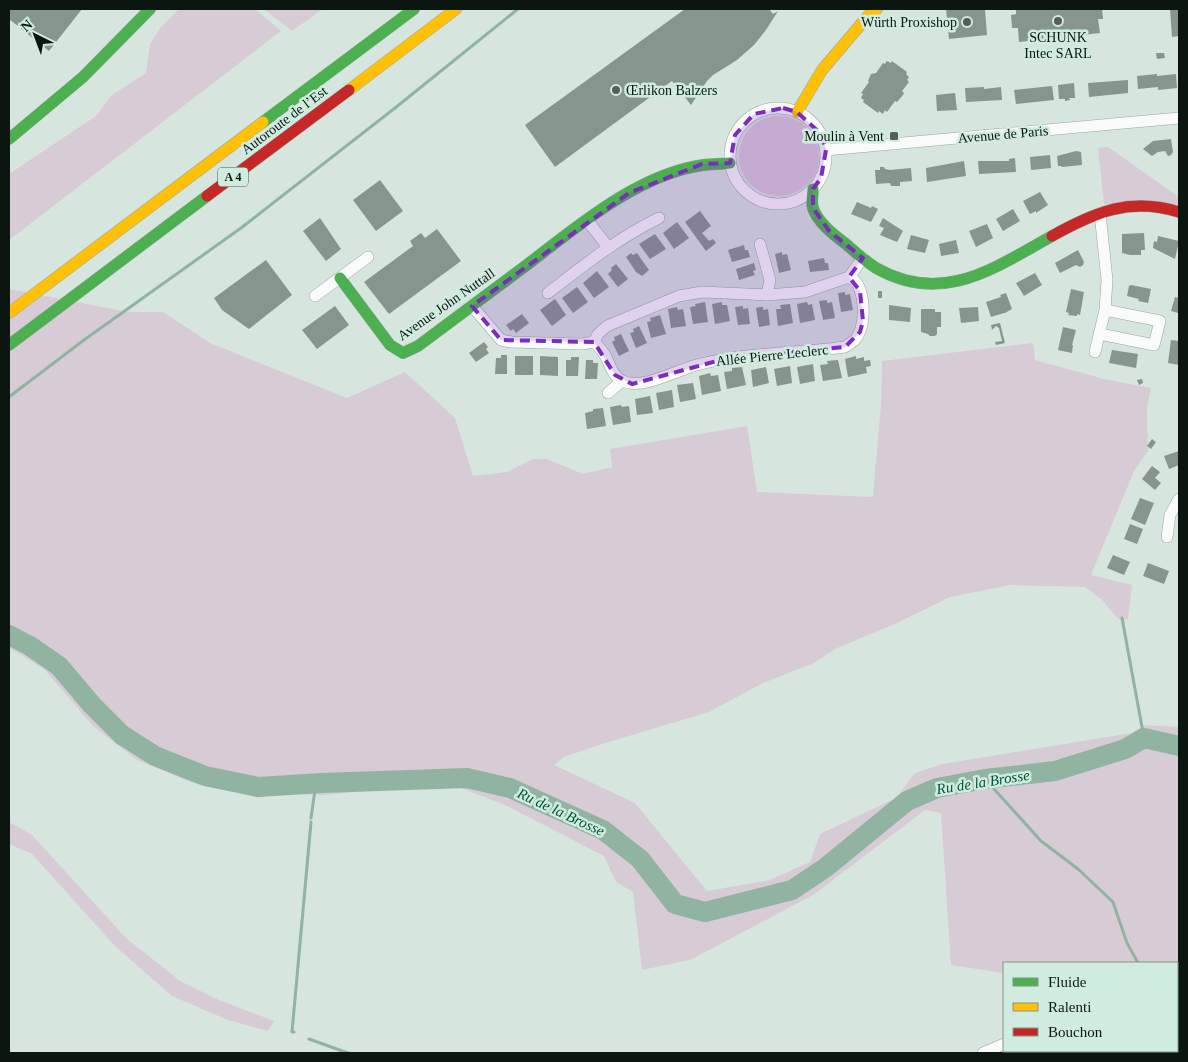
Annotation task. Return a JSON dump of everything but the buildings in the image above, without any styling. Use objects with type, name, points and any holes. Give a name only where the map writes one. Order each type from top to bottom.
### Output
[{"type":"main road","points":[[9,139],[54,104],[102,60],[150,9]]},
{"type":"main road","name":"Autoroute de l’Est","points":[[9,313],[414,9]]},
{"type":"main road","name":"Autoroute de l’Est","points":[[9,345],[456,9]]},
{"type":"main road","points":[[797,112],[822,70],[876,9]]},
{"type":"main road","name":"Avenue John Nuttall","points":[[340,278],[390,345],[403,353],[418,346],[587,220],[629,193],[663,176],[702,164],[730,163]]},
{"type":"main road","points":[[813,189],[813,208],[830,232],[883,271],[933,284],[956,282],[976,276],[1005,263],[1069,226],[1100,213],[1146,205],[1179,212]]},
{"type":"street","points":[[783,108],[797,112],[811,121],[821,134],[826,150],[826,164],[821,178],[813,189],[802,198],[788,204],[772,204],[757,200],[744,191],[735,178],[730,163],[730,148],[734,135],[743,123],[754,114],[768,109],[783,108]]},
{"type":"street","name":"Avenue de Paris","points":[[826,150],[1179,118]]},
{"type":"street","points":[[1095,352],[1105,310],[1107,280],[1100,213]]},
{"type":"street","points":[[548,293],[608,247],[632,231],[659,218]]},
{"type":"street","points":[[587,220],[608,247]]},
{"type":"street","points":[[760,244],[770,280],[767,295]]},
{"type":"street","points":[[315,296],[368,257]]},
{"type":"street","points":[[594,342],[598,334],[607,326],[679,296],[702,292],[767,295],[805,292],[849,276],[864,258]]},
{"type":"street","name":"Allée Pierre Leclerc","points":[[622,381],[632,384],[648,382],[693,366],[728,358],[845,347],[860,332],[863,320],[857,283],[849,276]]},
{"type":"street","points":[[472,306],[501,340],[511,342],[582,344],[594,342]]},
{"type":"street","points":[[1100,334],[1154,345],[1160,321],[1105,310]]},
{"type":"street","points":[[594,342],[622,381],[608,394]]},
{"type":"street","points":[[1167,537],[1170,515],[1179,499]]},
{"type":"street","points":[[983,1053],[1003,1044]]},
{"type":"highlighted area","points":[[783,108],[797,112],[821,134],[826,150],[821,178],[813,189],[813,208],[830,232],[863,258],[849,277],[860,291],[863,321],[860,332],[845,347],[728,358],[632,384],[615,375],[594,342],[501,340],[472,306],[629,193],[702,164],[730,163],[735,135],[754,114]]},
{"type":"shaded area","points":[[179,9],[255,9],[281,31],[9,240],[9,174],[96,116],[112,95],[146,73],[150,44],[161,27]]},
{"type":"shaded area","points":[[264,9],[323,9],[292,31]]},
{"type":"shaded area","points":[[771,116],[787,116],[808,127],[819,148],[819,164],[808,185],[787,196],[771,196],[757,190],[745,178],[739,164],[739,148],[745,134],[757,122]]},
{"type":"shaded area","points":[[1108,147],[1179,197],[1179,206],[1104,204],[1098,148]]},
{"type":"shaded area","points":[[9,289],[128,312],[163,312],[210,343],[347,398],[405,372],[455,418],[473,476],[507,472],[533,459],[547,459],[583,474],[612,467],[610,449],[747,426],[757,492],[873,497],[881,404],[882,361],[1033,343],[1035,360],[1104,379],[1151,388],[1147,408],[1148,451],[1134,471],[1091,575],[1132,585],[1128,619],[1119,620],[1102,600],[1085,587],[1011,585],[950,597],[897,623],[837,648],[814,663],[761,684],[709,712],[564,757],[554,765],[635,803],[707,891],[770,880],[810,862],[820,834],[896,798],[915,773],[942,764],[1132,733],[1145,725],[1179,727],[1179,976],[1178,962],[1003,962],[1003,973],[951,965],[941,813],[925,810],[813,895],[690,960],[642,970],[633,892],[616,882],[604,856],[505,805],[461,788],[412,787],[324,795],[243,792],[191,782],[137,760],[93,726],[44,669],[9,648]]},
{"type":"shaded area","points":[[9,822],[32,835],[126,938],[180,981],[219,1000],[274,1021],[268,1031],[228,1020],[172,996],[115,946],[32,854],[9,844]]},
{"type":"shaded area","points":[[1057,1052],[1166,1052],[1166,1053]]},
{"type":"waterway","points":[[9,397],[84,340],[241,228],[518,9]]},
{"type":"waterway","points":[[1122,618],[1144,738]]},
{"type":"waterway","name":"Ru de la Brosse","points":[[9,635],[30,646],[59,666],[92,705],[122,735],[155,756],[205,776],[258,787],[467,778],[510,788],[603,830],[640,859],[675,904],[705,912],[792,890],[825,868],[907,801],[937,788],[985,779],[1055,771],[1125,749],[1144,738],[1179,746]]},
{"type":"waterway","points":[[985,779],[1041,841],[1078,869],[1113,902],[1127,943],[1137,962]]},
{"type":"waterway","points":[[311,818],[316,783]]},
{"type":"waterway","points":[[294,1032],[292,1032],[311,822]]},
{"type":"waterway","points":[[309,1039],[348,1053]]},
{"type":"traffic: fast","points":[[9,139],[83,77],[150,9]]},
{"type":"traffic: fast","points":[[263,122],[414,9]]},
{"type":"traffic: fast","points":[[340,278],[390,345],[403,353],[418,346],[589,218],[633,190],[679,170],[703,165],[730,163]]},
{"type":"traffic: fast","points":[[813,189],[812,201],[815,213],[822,224],[832,233],[876,268],[900,279],[924,284],[946,283],[967,278],[1009,260],[1052,236]]},
{"type":"traffic: fast","points":[[9,345],[207,196]]},
{"type":"traffic: slow","points":[[349,90],[456,9]]},
{"type":"traffic: slow","points":[[797,112],[822,70],[868,16],[877,9]]},
{"type":"traffic: slow","points":[[9,313],[263,122]]},
{"type":"traffic: jam","points":[[207,196],[349,90]]},
{"type":"traffic: jam","points":[[1052,236],[1083,220],[1113,209],[1145,206],[1179,212]]},
{"type":"place","name":"SCHUNK Intec SARL","points":[[1058,21]]},
{"type":"place","name":"Würth Proxishop","points":[[967,22]]},
{"type":"place","name":"Œrlikon Balzers","points":[[616,90]]},
{"type":"place","name":"Moulin à Vent","points":[[894,136]]}]
